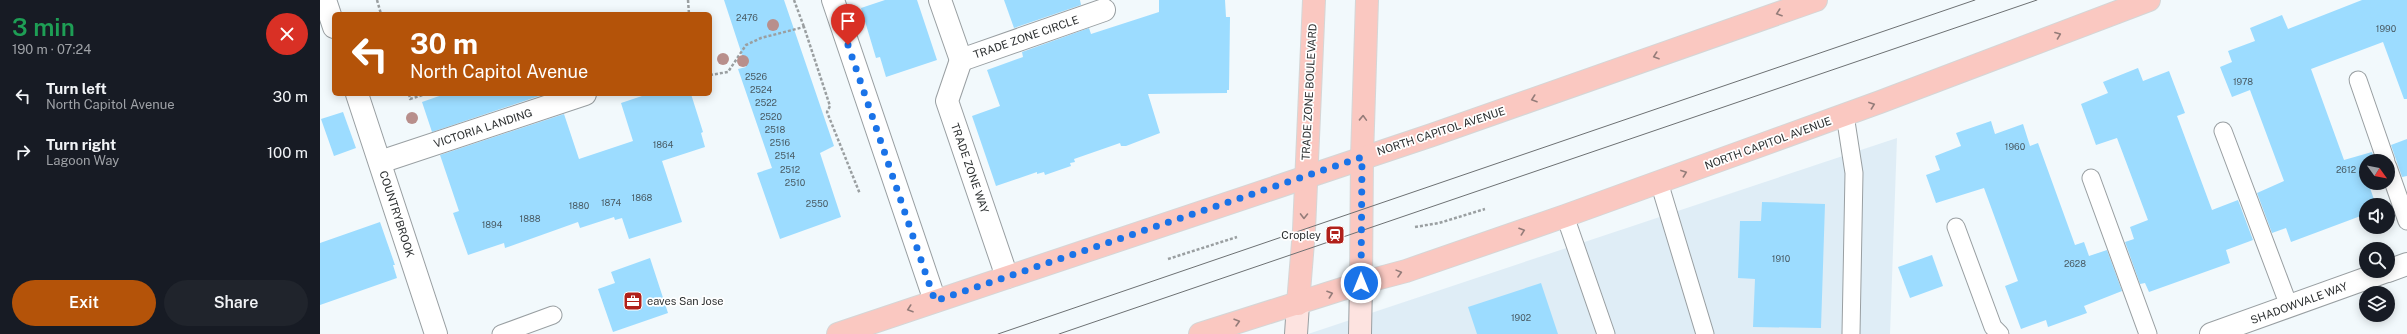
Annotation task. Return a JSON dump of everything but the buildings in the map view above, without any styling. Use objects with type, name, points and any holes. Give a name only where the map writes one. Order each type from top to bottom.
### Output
[{"type":"main road","name":"TRADE ZONE BOULEVARD","points":[[1298,304],[1304,230],[1305,177],[1314,0]]},
{"type":"main road","points":[[1360,334],[1362,157],[1367,0]]},
{"type":"main road","name":"NORTH CAPITOL AVENUE","points":[[838,334],[1362,157],[1432,135],[1816,0]]},
{"type":"main road","name":"NORTH CAPITOL AVENUE","points":[[1200,334],[1406,270],[1564,216],[1845,115],[2149,0]]},
{"type":"main road","points":[[1296,334],[1298,304]]},
{"type":"street","points":[[325,0],[332,22]]},
{"type":"street","points":[[833,0],[935,301]]},
{"type":"street","name":"TRADE ZONE CIRCLE","points":[[940,0],[962,60],[1104,10]]},
{"type":"street","name":"TRADE ZONE WAY","points":[[962,60],[947,101],[1007,277]]},
{"type":"street","name":"COUNTRYBROOK","points":[[358,96],[436,334]]},
{"type":"street","name":"VICTORIA LANDING","points":[[380,162],[580,96]]},
{"type":"street","name":"SHADOWVALE WAY","points":[[2395,268],[2407,264]]},
{"type":"street","name":"SHADOWVALE WAY","points":[[2211,334],[2367,278]]},
{"type":"lane","points":[[2358,80],[2384,154]]},
{"type":"lane","points":[[1845,115],[1854,173],[1851,334]]},
{"type":"lane","points":[[2223,131],[2289,306]]},
{"type":"lane","points":[[2091,178],[2148,334]]},
{"type":"lane","points":[[1659,182],[1705,334]]},
{"type":"lane","points":[[2395,187],[2407,221]]},
{"type":"lane","points":[[1564,216],[1606,334]]},
{"type":"lane","points":[[1956,227],[1993,327],[2000,334]]},
{"type":"lane","points":[[501,334],[554,315]]},
{"type":"path","points":[[377,0],[381,12]]},
{"type":"path","points":[[688,0],[689,12]]},
{"type":"path","points":[[794,0],[830,106],[827,112],[860,194]]},
{"type":"path","points":[[712,75],[728,72],[746,45],[761,38],[804,27]]},
{"type":"path","points":[[409,96],[410,99],[420,96]]},
{"type":"path","points":[[1415,227],[1439,223],[1485,209]]},
{"type":"path","points":[[1168,259],[1237,237]]},
{"type":"shaded area","points":[[1897,138],[1890,334],[1308,334]]},
{"type":"tram line","points":[[998,334],[1975,0]]},
{"type":"tram line","points":[[1059,334],[2037,0]]},
{"type":"place","name":"Cropley","points":[[1335,235]]},
{"type":"place","name":"eaves San Jose","points":[[633,301]]},
{"type":"route","points":[[848,45],[935,301],[1362,157],[1361,283]]}]
